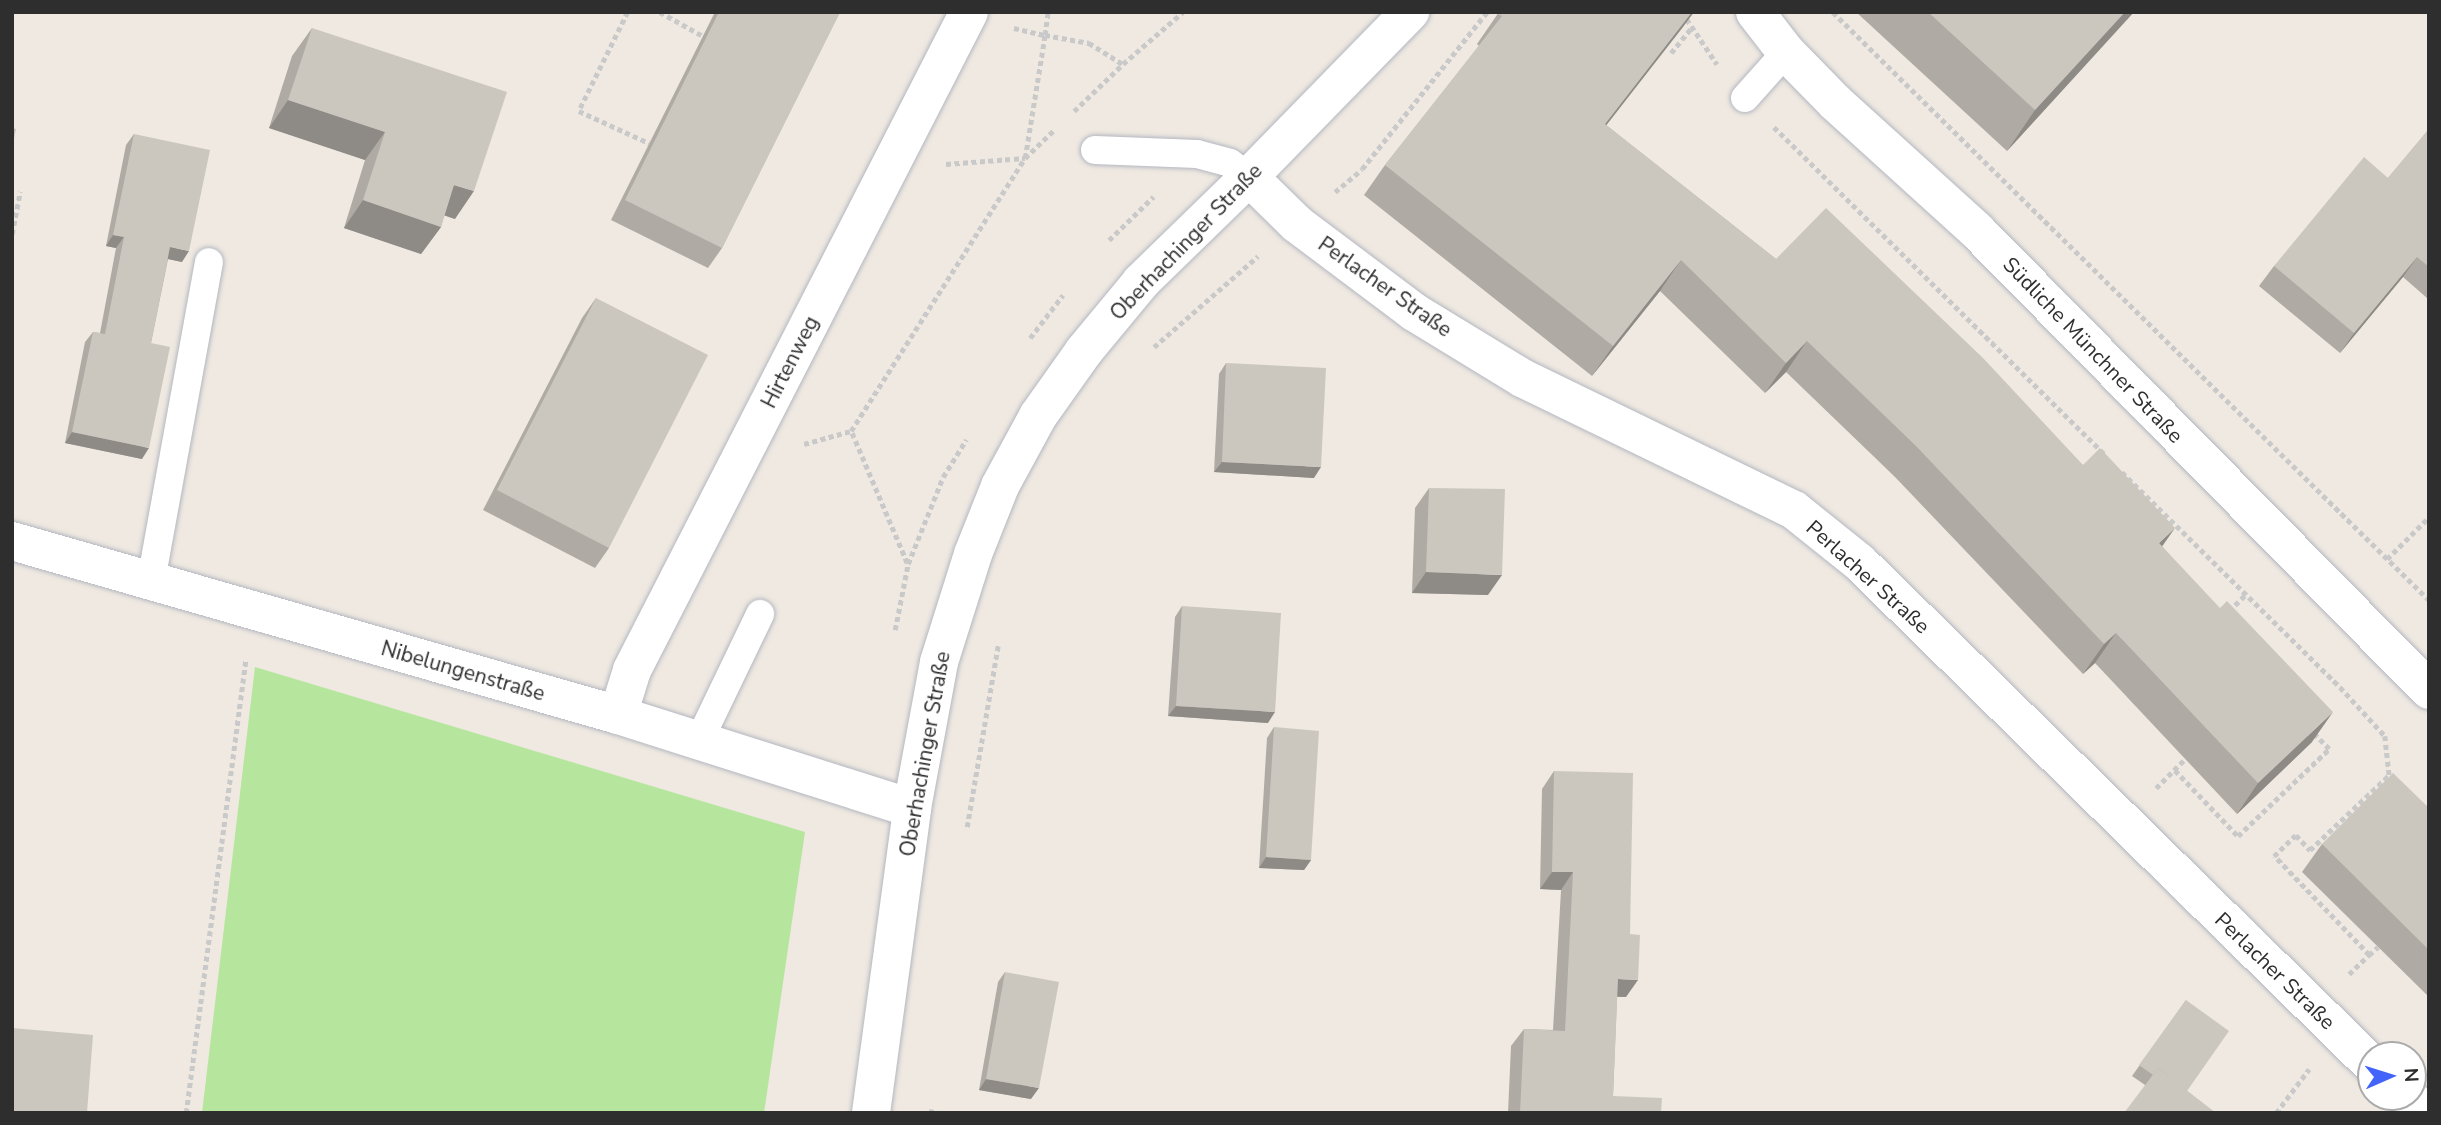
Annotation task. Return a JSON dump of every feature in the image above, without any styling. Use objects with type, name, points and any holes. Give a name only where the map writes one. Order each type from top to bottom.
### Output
[{"type":"street","name":"Hirtenweg","points":[[618,715],[632,670],[968,12]]},
{"type":"street","name":"Oberhachinger Straße","points":[[871,1113],[912,808],[939,662],[972,554],[1000,486],[1038,416],[1084,351],[1141,282],[1249,177],[1410,12]]},
{"type":"street","name":"Südliche Münchner Straße","points":[[1755,12],[1786,52],[1836,103],[1977,231],[2429,690]]},
{"type":"street","name":"Perlacher Straße","points":[[1249,177],[1297,224],[1414,312],[1522,378],[1663,444],[1794,510],[1859,562],[2357,1051]]},
{"type":"street","name":"Nibelungenstraße","points":[[12,541],[618,715],[912,808]]},
{"type":"lane","points":[[1745,98],[1786,52]]},
{"type":"lane","points":[[1096,150],[1196,154],[1230,163],[1249,177]]},
{"type":"lane","points":[[151,581],[209,262]]},
{"type":"lane","points":[[699,741],[760,614]]},
{"type":"path","points":[[628,12],[579,111],[649,143]]},
{"type":"path","points":[[660,12],[703,36]]},
{"type":"path","points":[[908,564],[850,431],[1025,158],[1045,35],[1089,43],[1123,64],[1183,12]]},
{"type":"path","points":[[1144,356],[1362,169],[1487,12]]},
{"type":"path","points":[[1682,12],[1728,81],[2108,458]]},
{"type":"path","points":[[1833,12],[2429,600]]},
{"type":"path","points":[[1671,54],[1692,27]]},
{"type":"path","points":[[896,156],[916,167],[1025,158]]},
{"type":"path","points":[[12,234],[20,192]]},
{"type":"path","points":[[2118,468],[2340,687],[2385,736],[2390,785]]},
{"type":"path","points":[[2387,559],[2429,517]]},
{"type":"path","points":[[2221,619],[2246,594]]},
{"type":"path","points":[[186,1113],[253,610]]},
{"type":"path","points":[[967,827],[1000,637]]},
{"type":"path","points":[[2175,770],[2238,836],[2329,749],[2310,730]]},
{"type":"path","points":[[2148,794],[2185,759]]},
{"type":"path","points":[[2369,955],[2274,856],[2296,835],[2310,850],[2390,774]]},
{"type":"path","points":[[2313,1009],[2378,947]]},
{"type":"path","points":[[929,1111],[940,1113]]},
{"type":"green space","points":[[255,667],[805,832],[764,1113],[202,1113]]},
{"type":"building","points":[[719,12],[840,12],[722,248],[625,200]]},
{"type":"building","points":[[1499,12],[1692,12],[1605,124],[1776,259],[1826,208],[1983,358],[2083,465],[2100,448],[2175,528],[2159,543],[2220,608],[2227,601],[2333,712],[2258,783],[2116,633],[2104,644],[1917,447],[1807,341],[1786,363],[1681,260],[1613,346],[1385,165],[1502,16]]},
{"type":"building","points":[[1928,12],[2125,12],[2035,110]]},
{"type":"building","points":[[312,28],[507,92],[474,191],[454,185],[441,227],[363,200],[385,132],[288,100]]},
{"type":"building","points":[[12,128],[16,129],[12,148]]},
{"type":"building","points":[[2429,129],[2429,267],[2417,257],[2354,333],[2274,266],[2364,157],[2388,178]]},
{"type":"building","points":[[134,134],[210,150],[189,251],[170,247],[151,343],[170,347],[149,448],[72,432],[93,332],[105,334],[124,237],[113,235]]},
{"type":"building","points":[[596,298],[708,355],[609,548],[497,490]]},
{"type":"building","points":[[1226,363],[1326,368],[1321,467],[1222,462]]},
{"type":"building","points":[[1429,488],[1505,489],[1502,575],[1426,572]]},
{"type":"building","points":[[1182,606],[1281,613],[1275,712],[1176,706]]},
{"type":"building","points":[[1274,727],[1319,731],[1311,860],[1266,857]]},
{"type":"building","points":[[1554,771],[1633,773],[1630,934],[1640,935],[1638,980],[1618,979],[1613,1096],[1662,1098],[1661,1113],[1520,1113],[1524,1029],[1565,1031],[1573,872],[1552,872]]},
{"type":"building","points":[[2393,773],[2429,808],[2429,950],[2322,844]]},
{"type":"building","points":[[1005,972],[1059,982],[1039,1088],[986,1079]]},
{"type":"building","points":[[2186,1000],[2229,1031],[2187,1091],[2158,1068],[2153,1075],[2139,1065]]},
{"type":"building","points":[[12,1028],[93,1035],[87,1113],[12,1113]]},
{"type":"building","points":[[2158,1068],[2216,1113],[2124,1113]]}]
